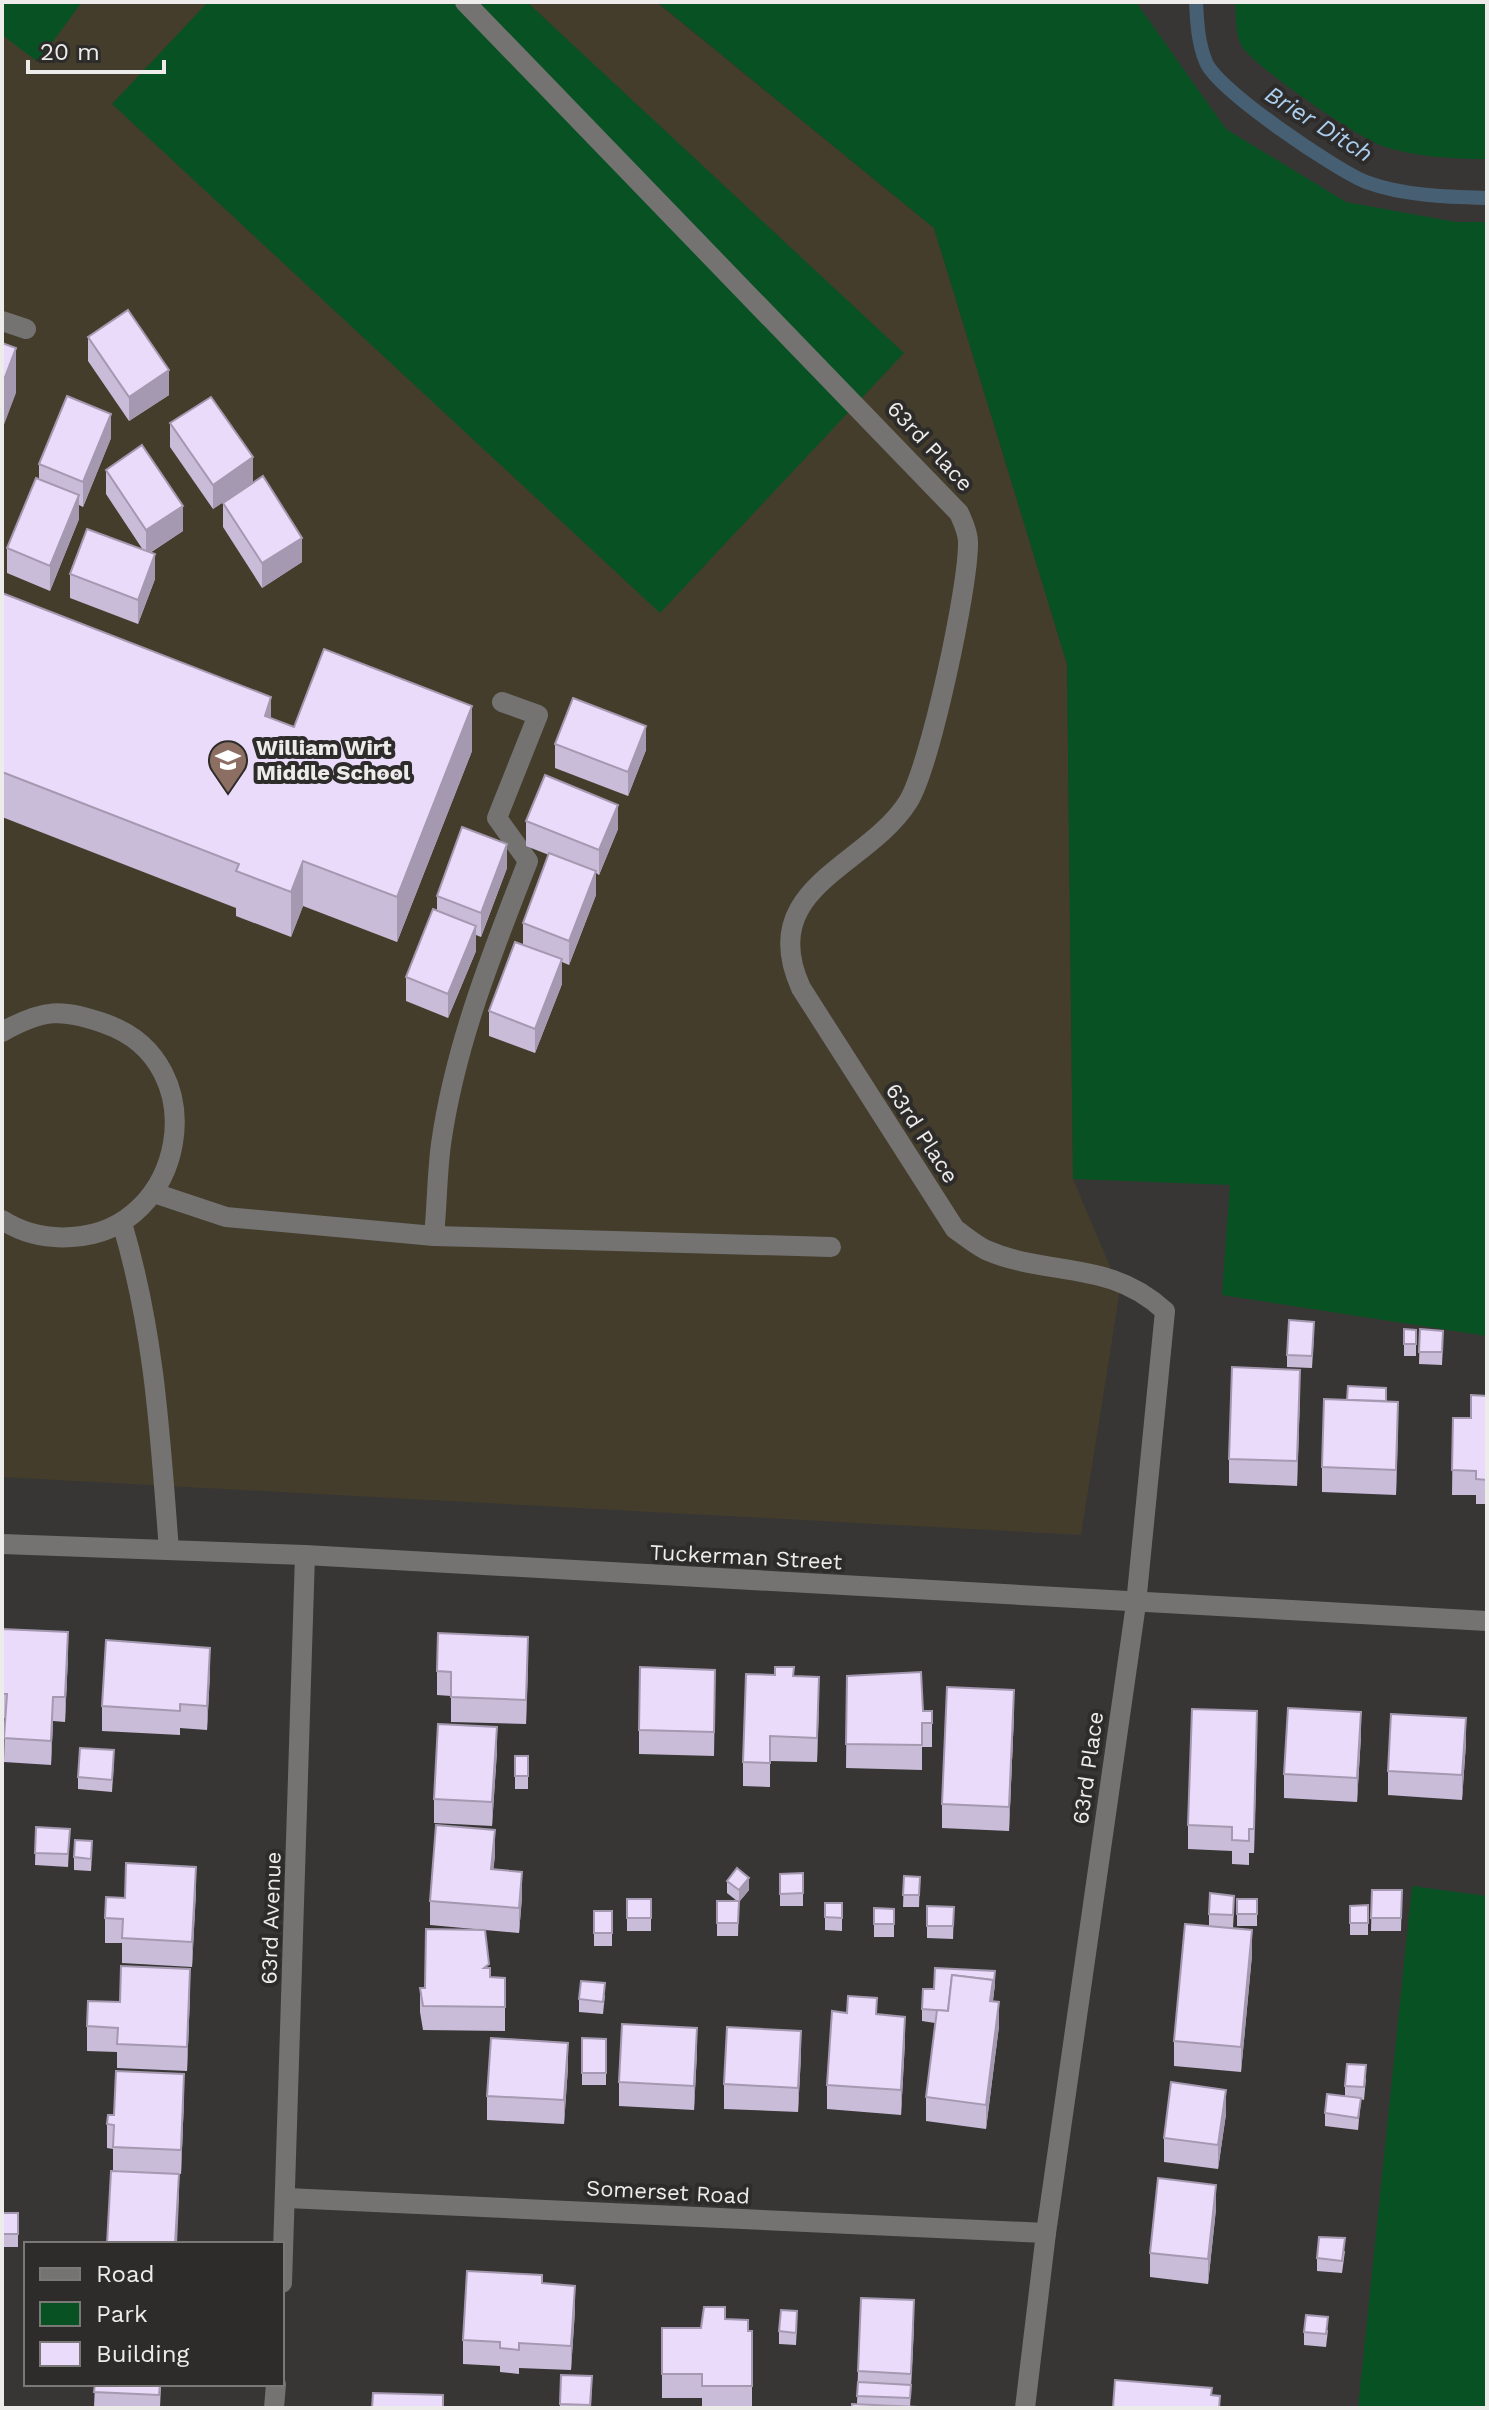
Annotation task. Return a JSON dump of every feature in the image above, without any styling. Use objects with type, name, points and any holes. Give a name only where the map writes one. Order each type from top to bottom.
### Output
[{"type":"street","name":"63rd Place","points":[[465,2],[959,513],[968,538],[966,573],[925,764],[908,802],[873,841],[819,882],[797,911],[790,935],[789,962],[801,988],[955,1229],[986,1250],[1093,1272],[1147,1294],[1165,1311],[1136,1604],[1046,2233],[1025,2408]]},
{"type":"street","points":[[2,321],[26,329]]},
{"type":"street","points":[[434,1236],[441,1144],[453,1081],[478,988],[528,861],[497,818],[538,715],[502,702]]},
{"type":"street","points":[[2,1032],[28,1018],[74,1012],[122,1030],[142,1045],[161,1070],[171,1093],[176,1126],[170,1160],[154,1193],[122,1223],[88,1236],[49,1239],[16,1229],[2,1220]]},
{"type":"street","points":[[154,1193],[226,1217],[434,1236],[831,1247]]},
{"type":"street","points":[[122,1223],[142,1290],[152,1353],[169,1550]]},
{"type":"street","name":"Tuckerman Street","points":[[2,1544],[305,1555],[1136,1604],[1487,1621]]},
{"type":"street","name":"63rd Avenue","points":[[284,2249],[305,1555]]},
{"type":"street","name":"Somerset Road","points":[[287,2198],[1046,2233]]},
{"type":"street","points":[[274,2408],[276,2386]]},
{"type":"shaded area","points":[[2,2],[656,2],[934,228],[1067,664],[1073,1179],[1120,1290],[1081,1535],[2,1477]]},
{"type":"green space","points":[[2,2],[82,2],[38,62],[2,35]]},
{"type":"green space","points":[[208,2],[527,2],[904,353],[660,613],[112,104]]},
{"type":"green space","points":[[657,2],[1136,2],[1226,129],[1346,202],[1456,222],[1487,222],[1487,1336],[1222,1295],[1230,1185],[1073,1179],[1067,664],[934,228]]},
{"type":"green space","points":[[1235,2],[1487,2],[1487,159],[1408,153],[1382,146],[1351,130],[1285,84],[1250,55],[1239,40]]},
{"type":"green space","points":[[1412,1886],[1487,1896],[1487,2408],[1358,2408]]},
{"type":"building","points":[[128,310],[169,370],[129,397],[88,337]]},
{"type":"building","points":[[2,343],[16,348],[2,385]]},
{"type":"building","points":[[67,396],[111,414],[83,482],[39,464]]},
{"type":"building","points":[[211,397],[253,457],[213,485],[170,423]]},
{"type":"building","points":[[142,445],[183,506],[146,530],[106,470]]},
{"type":"building","points":[[263,476],[302,538],[262,563],[223,503]]},
{"type":"building","points":[[36,478],[79,495],[50,566],[7,548]]},
{"type":"building","points":[[87,529],[155,554],[138,600],[70,574]]},
{"type":"building","name":"William Wirt Middle School","points":[[2,593],[271,697],[265,716],[294,727],[324,649],[472,706],[397,897],[303,861],[291,892],[236,871],[239,864],[2,772]]},
{"type":"building","points":[[573,698],[646,726],[628,772],[555,744]]},
{"type":"building","points":[[545,775],[618,805],[599,850],[526,821]]},
{"type":"building","points":[[462,827],[507,844],[481,913],[437,896]]},
{"type":"building","points":[[549,853],[596,871],[569,941],[523,923]]},
{"type":"building","points":[[433,909],[476,926],[448,994],[406,977]]},
{"type":"building","points":[[515,942],[562,959],[535,1029],[489,1011]]},
{"type":"building","points":[[1289,1320],[1314,1322],[1312,1356],[1287,1355]]},
{"type":"building","points":[[1404,1329],[1416,1330],[1416,1344],[1404,1344]]},
{"type":"building","points":[[1420,1329],[1443,1331],[1442,1352],[1419,1352]]},
{"type":"building","points":[[1232,1367],[1300,1370],[1297,1461],[1229,1459]]},
{"type":"building","points":[[1348,1386],[1386,1388],[1386,1401],[1347,1400]]},
{"type":"building","points":[[1471,1395],[1487,1396],[1487,1480],[1476,1479],[1476,1471],[1452,1470],[1453,1418],[1471,1418]]},
{"type":"building","points":[[1324,1399],[1398,1402],[1396,1470],[1322,1467]]},
{"type":"building","points":[[2,1629],[68,1632],[65,1697],[53,1697],[51,1741],[4,1738],[7,1694],[2,1694]]},
{"type":"building","points":[[438,1633],[528,1637],[526,1700],[451,1697],[451,1672],[437,1671]]},
{"type":"building","points":[[106,1640],[210,1648],[207,1706],[180,1704],[180,1711],[102,1706]]},
{"type":"building","points":[[640,1667],[715,1670],[714,1732],[639,1730]]},
{"type":"building","points":[[775,1667],[794,1667],[793,1676],[819,1677],[817,1738],[770,1736],[770,1763],[743,1762],[746,1674],[775,1675]]},
{"type":"building","points":[[921,1672],[923,1711],[932,1711],[932,1723],[922,1723],[922,1745],[846,1744],[847,1676]]},
{"type":"building","points":[[947,1687],[1014,1690],[1009,1807],[942,1804]]},
{"type":"building","points":[[1288,1708],[1361,1712],[1357,1778],[1284,1774]]},
{"type":"building","points":[[1192,1709],[1257,1711],[1254,1829],[1249,1829],[1249,1841],[1232,1840],[1232,1827],[1188,1825]]},
{"type":"building","points":[[1391,1714],[1466,1718],[1462,1775],[1388,1771]]},
{"type":"building","points":[[438,1724],[497,1727],[492,1802],[434,1799]]},
{"type":"building","points":[[80,1748],[114,1750],[112,1780],[78,1777]]},
{"type":"building","points":[[515,1756],[528,1756],[528,1776],[515,1776]]},
{"type":"building","points":[[436,1825],[495,1830],[491,1869],[522,1872],[519,1908],[430,1901]]},
{"type":"building","points":[[36,1827],[70,1829],[68,1854],[35,1853]]},
{"type":"building","points":[[75,1840],[92,1841],[91,1859],[74,1857]]},
{"type":"building","points":[[126,1863],[196,1867],[192,1942],[122,1938],[123,1919],[105,1918],[106,1897],[125,1898]]},
{"type":"building","points":[[737,1868],[749,1878],[739,1890],[727,1881]]},
{"type":"building","points":[[803,1873],[803,1893],[780,1894],[780,1874]]},
{"type":"building","points":[[904,1876],[920,1877],[919,1895],[903,1895]]},
{"type":"building","points":[[1372,1890],[1402,1890],[1401,1918],[1371,1918]]},
{"type":"building","points":[[1210,1893],[1234,1896],[1233,1915],[1209,1914]]},
{"type":"building","points":[[627,1899],[651,1899],[651,1918],[627,1918]]},
{"type":"building","points":[[1237,1899],[1257,1899],[1257,1914],[1237,1914]]},
{"type":"building","points":[[717,1901],[739,1901],[738,1923],[717,1923]]},
{"type":"building","points":[[825,1903],[842,1903],[842,1918],[825,1917]]},
{"type":"building","points":[[1368,1905],[1368,1923],[1350,1923],[1350,1906]]},
{"type":"building","points":[[927,1906],[954,1907],[953,1926],[927,1926]]},
{"type":"building","points":[[874,1908],[894,1909],[894,1924],[874,1924]]},
{"type":"building","points":[[594,1911],[612,1911],[612,1933],[594,1933]]},
{"type":"building","points":[[1185,1924],[1252,1930],[1241,2047],[1174,2041]]},
{"type":"building","points":[[426,1929],[485,1930],[489,1964],[484,1968],[490,1968],[490,1977],[505,1978],[505,2007],[423,2006],[420,1988],[425,1988]]},
{"type":"building","points":[[121,1966],[190,1969],[187,2047],[117,2044],[118,2028],[87,2026],[88,2001],[120,2002]]},
{"type":"building","points":[[935,1968],[995,1971],[993,1992],[993,1980],[952,1975],[948,2011],[922,2009],[923,1989],[934,1989]]},
{"type":"building","points":[[952,1975],[993,1980],[990,2001],[999,2002],[986,2105],[926,2097],[937,2010],[948,2011]]},
{"type":"building","points":[[581,1981],[605,1983],[603,2002],[579,1999]]},
{"type":"building","points":[[848,1996],[877,1998],[876,2014],[905,2017],[901,2090],[827,2085],[832,2011],[847,2013]]},
{"type":"building","points":[[622,2024],[697,2028],[694,2086],[619,2082]]},
{"type":"building","points":[[727,2027],[801,2031],[798,2088],[724,2084]]},
{"type":"building","points":[[491,2038],[568,2043],[564,2100],[487,2096]]},
{"type":"building","points":[[582,2038],[606,2039],[606,2073],[582,2073]]},
{"type":"building","points":[[1347,2064],[1366,2065],[1364,2087],[1345,2086]]},
{"type":"building","points":[[116,2071],[184,2074],[181,2150],[113,2147],[114,2125],[107,2124],[108,2115],[114,2115]]},
{"type":"building","points":[[1171,2082],[1226,2090],[1218,2145],[1164,2138]]},
{"type":"building","points":[[1327,2094],[1361,2098],[1358,2118],[1325,2113]]},
{"type":"building","points":[[111,2171],[179,2174],[175,2242],[107,2242]]},
{"type":"building","points":[[1158,2178],[1216,2185],[1208,2259],[1150,2253]]},
{"type":"building","points":[[2,2213],[18,2213],[18,2234],[2,2234]]},
{"type":"building","points":[[1319,2237],[1345,2238],[1342,2261],[1317,2258]]},
{"type":"building","points":[[467,2271],[542,2275],[542,2283],[575,2286],[571,2346],[519,2343],[519,2350],[500,2348],[500,2342],[463,2340]]},
{"type":"building","points":[[861,2298],[914,2300],[911,2374],[858,2371]]},
{"type":"building","points":[[704,2307],[725,2307],[725,2319],[748,2320],[748,2331],[752,2331],[752,2386],[702,2386],[702,2374],[662,2374],[662,2328],[701,2328]]},
{"type":"building","points":[[781,2310],[797,2311],[796,2333],[779,2331]]},
{"type":"building","points":[[1306,2315],[1328,2317],[1326,2334],[1304,2332]]},
{"type":"building","points":[[561,2375],[592,2376],[590,2405],[560,2404]]},
{"type":"building","points":[[1115,2380],[1212,2388],[1211,2395],[1220,2396],[1219,2408],[1113,2408]]},
{"type":"building","points":[[858,2382],[911,2385],[910,2398],[857,2396]]},
{"type":"building","points":[[95,2386],[160,2386],[159,2395],[94,2392]]},
{"type":"building","points":[[373,2393],[443,2395],[443,2408],[372,2408]]},
{"type":"building","points":[[852,2404],[918,2407],[852,2408]]},
{"type":"waterway","name":"Brier Ditch","points":[[1196,2],[1201,47],[1215,75],[1231,91],[1305,146],[1351,175],[1381,187],[1426,195],[1487,198]]},
{"type":"place","name":"William Wirt Middle School","points":[[228,794]]}]
